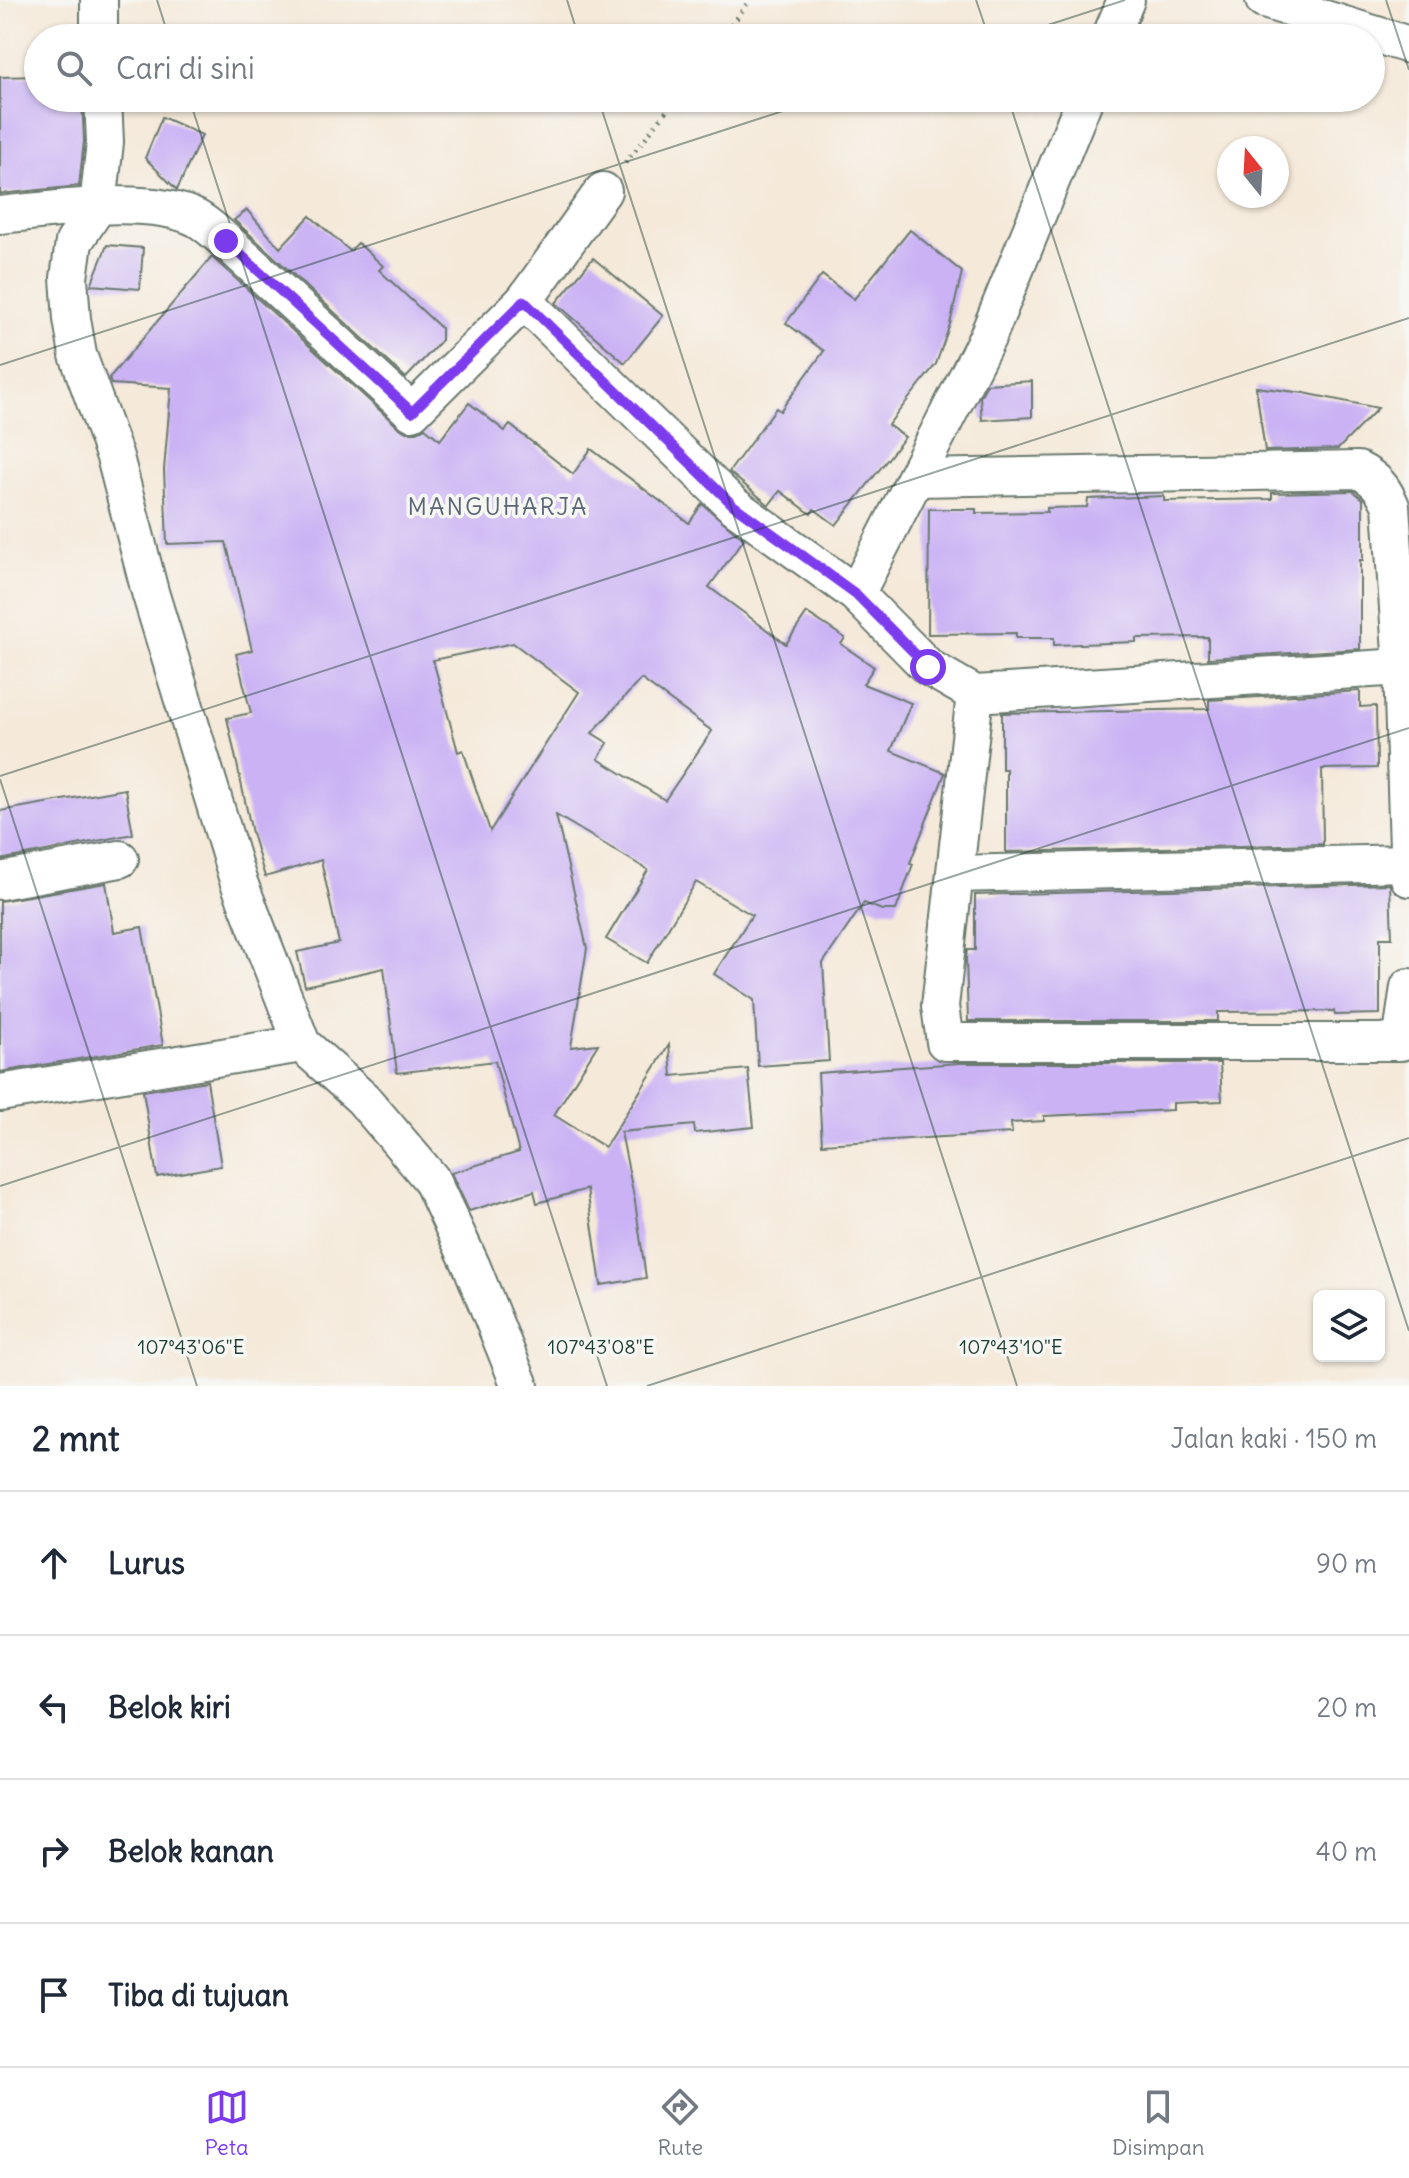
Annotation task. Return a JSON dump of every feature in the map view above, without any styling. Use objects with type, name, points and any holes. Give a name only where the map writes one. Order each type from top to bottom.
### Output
[{"type":"street","points":[[99,0],[99,24]]},
{"type":"street","points":[[1116,24],[1126,0]]},
{"type":"street","points":[[1264,0],[1341,24]]},
{"type":"street","points":[[1385,38],[1409,45]]},
{"type":"street","points":[[104,112],[105,142],[98,206],[74,242],[69,278],[78,355],[115,457],[150,592],[238,880],[302,1044],[363,1099],[431,1179],[472,1267],[520,1386]]},
{"type":"street","points":[[856,594],[988,336],[1079,112]]},
{"type":"street","points":[[0,215],[98,206],[162,208],[197,218],[412,412],[524,301],[603,191]]},
{"type":"street","points":[[524,301],[733,505],[856,594],[928,667],[975,694],[1402,667]]},
{"type":"street","points":[[916,478],[1358,470],[1374,478],[1383,488],[1391,506],[1402,667],[1408,870],[955,874]]},
{"type":"street","points":[[975,694],[940,1006],[945,1042],[1405,1042],[1409,987]]},
{"type":"street","points":[[0,881],[120,859]]},
{"type":"street","points":[[0,1093],[302,1044]]},
{"type":"path","points":[[732,24],[750,0]]},
{"type":"path","points":[[603,191],[666,112]]},
{"type":"building","points":[[24,76],[24,112],[83,112],[84,141],[79,186],[0,194],[0,77]]},
{"type":"building","points":[[162,117],[202,135],[177,190],[145,158]]},
{"type":"building","points":[[247,210],[280,248],[310,216],[350,251],[358,243],[383,266],[379,270],[441,328],[441,341],[406,378],[234,220]]},
{"type":"building","points":[[910,230],[962,272],[950,324],[936,364],[888,425],[905,437],[836,525],[814,509],[811,514],[780,491],[769,505],[729,472],[776,408],[780,411],[824,351],[786,323],[822,275],[854,299]]},
{"type":"building","points":[[107,245],[143,248],[140,289],[91,285]]},
{"type":"building","points":[[212,257],[406,432],[425,428],[440,440],[469,403],[505,431],[510,425],[573,474],[591,449],[689,523],[702,504],[744,539],[709,587],[786,644],[807,613],[845,638],[841,644],[874,667],[863,684],[911,703],[891,751],[945,773],[910,863],[913,864],[896,910],[882,910],[864,903],[823,963],[829,1061],[758,1066],[754,1000],[714,974],[752,915],[696,882],[647,963],[606,939],[648,870],[556,815],[587,948],[571,1047],[598,1044],[554,1115],[605,1147],[669,1045],[672,1076],[748,1069],[754,1127],[695,1133],[694,1125],[621,1132],[646,1278],[601,1285],[587,1189],[537,1203],[534,1191],[469,1211],[451,1173],[519,1152],[495,1061],[397,1073],[384,968],[305,986],[297,952],[339,943],[321,860],[265,877],[252,833],[227,718],[251,713],[236,654],[252,650],[226,542],[167,544],[164,470],[171,388],[111,384],[109,378]],"holes":[[[513,643],[579,692],[490,831],[463,750],[458,752],[433,660]],[[641,679],[712,731],[665,800],[598,759],[608,743],[592,733]]]},
{"type":"building","points":[[593,258],[663,316],[625,363],[556,303]]},
{"type":"building","points":[[1032,381],[1032,417],[982,420],[980,397],[987,384]]},
{"type":"building","points":[[1256,387],[1378,408],[1338,449],[1265,451]]},
{"type":"building","points":[[1353,491],[1363,499],[1360,649],[1208,658],[1208,637],[1136,638],[1136,642],[1054,645],[1054,638],[1016,638],[1016,633],[928,634],[929,509],[976,509],[976,513],[1047,512],[1047,508],[1087,507],[1088,499],[1164,496],[1164,501],[1272,499],[1272,493]]},
{"type":"building","points":[[1360,691],[1360,707],[1376,706],[1377,768],[1322,769],[1323,844],[1006,852],[1002,713],[1209,709],[1209,700]]},
{"type":"building","points":[[125,789],[133,834],[0,860],[0,811]]},
{"type":"building","points":[[106,883],[114,932],[142,927],[163,1045],[0,1072],[0,901]]},
{"type":"building","points":[[1390,884],[1392,938],[1380,938],[1380,1014],[1335,1015],[1334,1011],[1218,1012],[1218,1021],[968,1021],[966,958],[967,950],[975,950],[975,895]]},
{"type":"building","points":[[959,1063],[1220,1063],[1222,1101],[1173,1103],[1173,1110],[1044,1116],[1044,1121],[1011,1123],[1012,1133],[822,1144],[818,1073]]},
{"type":"building","points":[[207,1081],[221,1166],[157,1177],[143,1091]]},
{"type":"district","name":"MANGUHARJA","points":[[498,506]]},
{"type":"route","points":[[226,241],[412,412],[524,301],[733,505],[856,594],[928,667]]}]
